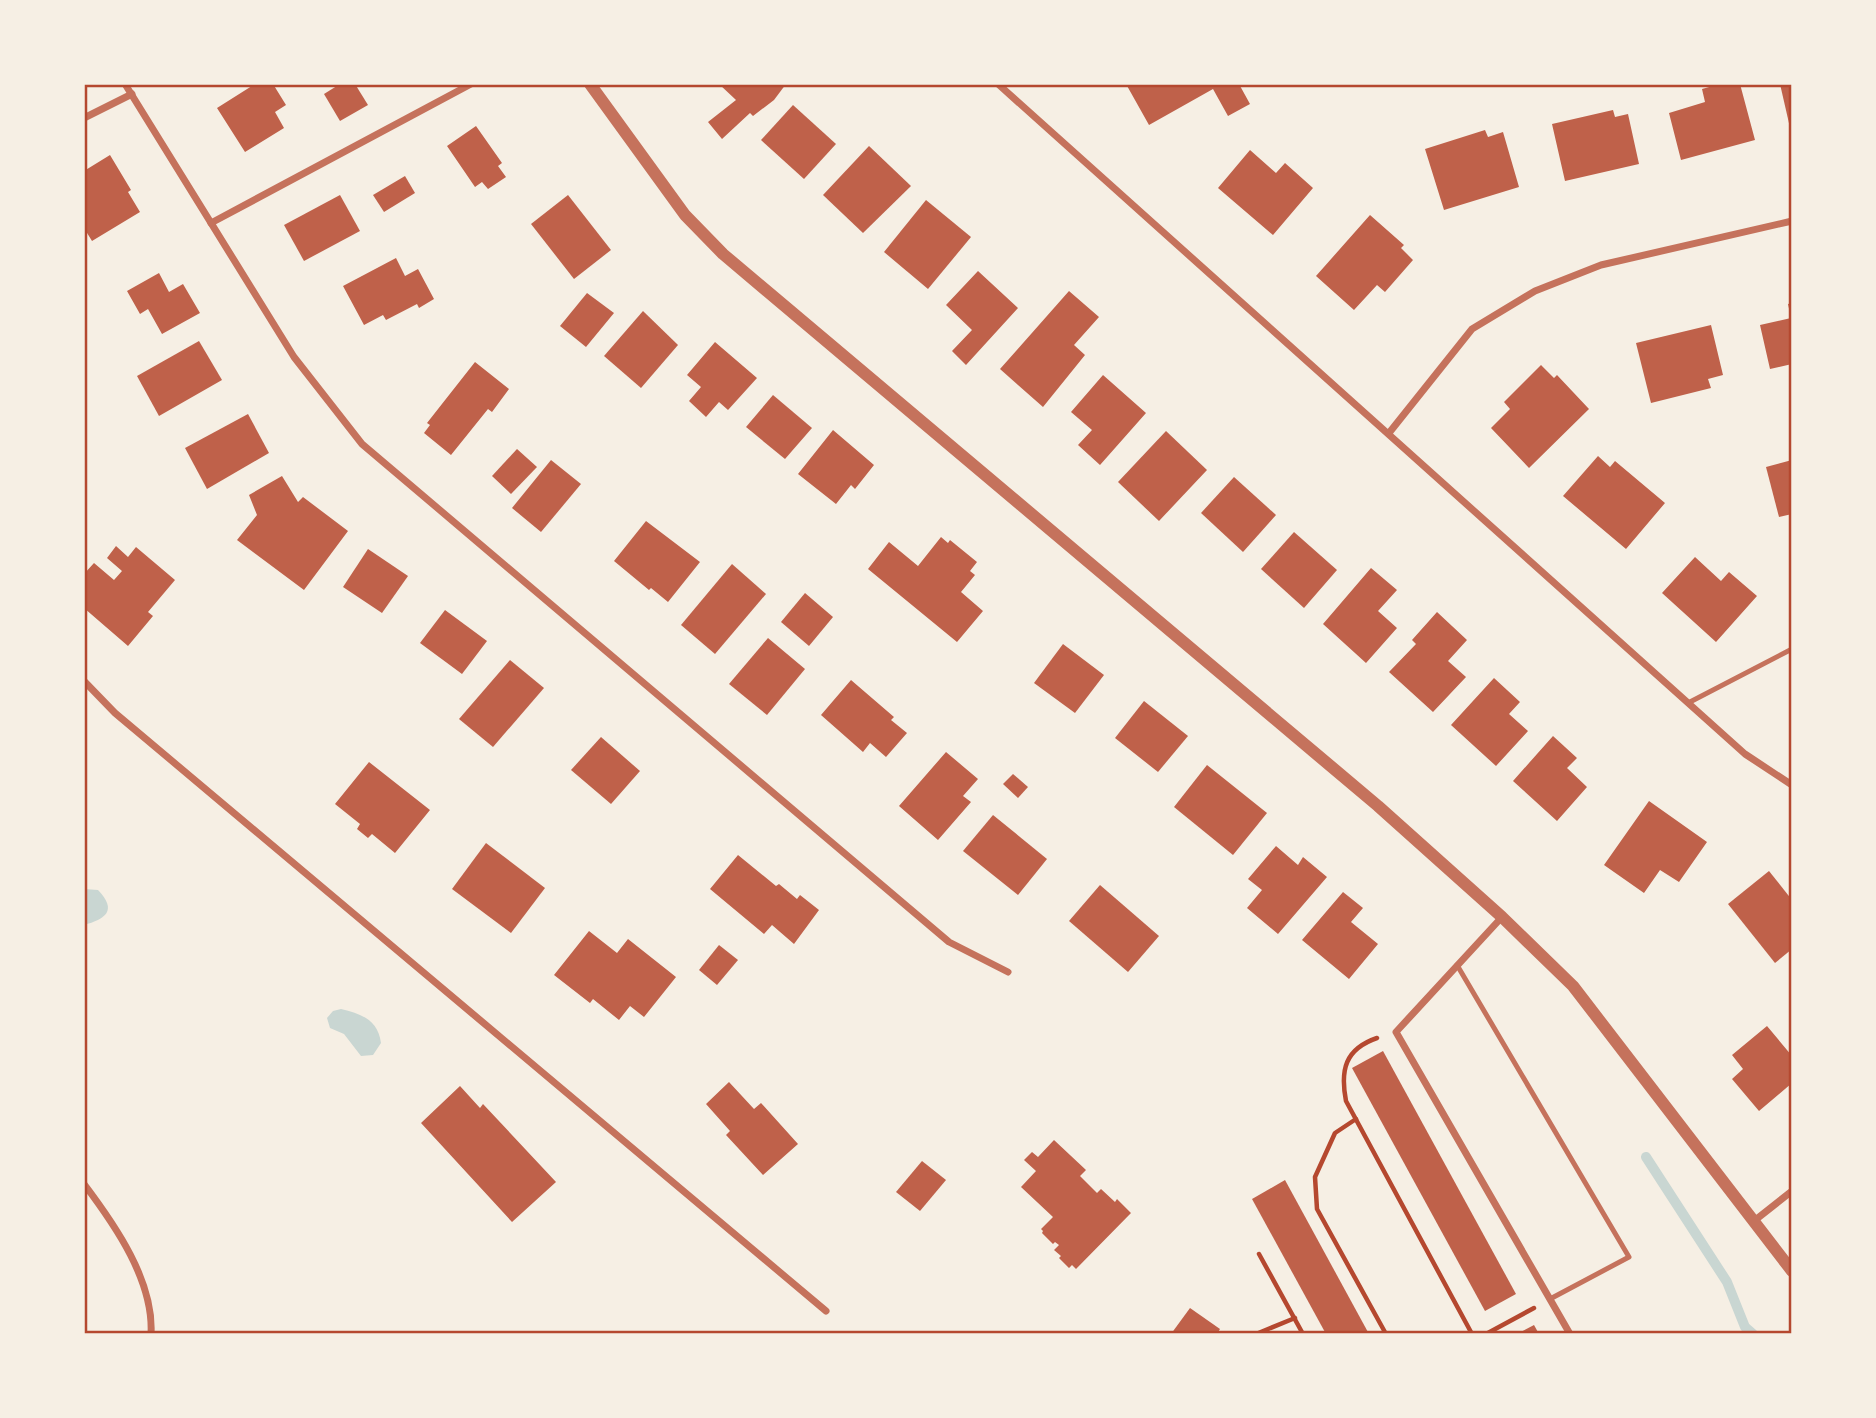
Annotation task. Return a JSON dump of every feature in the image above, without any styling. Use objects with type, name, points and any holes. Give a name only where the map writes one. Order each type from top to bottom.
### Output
[{"type":"street","points":[[125,84],[294,357],[362,444],[950,942],[1008,972]]},
{"type":"street","points":[[211,223],[471,84]]},
{"type":"street","points":[[590,84],[685,215],[723,254],[1378,806],[1502,917],[1573,986],[1792,1271]]},
{"type":"street","points":[[998,84],[1745,754],[1792,785]]},
{"type":"street","points":[[84,117],[132,94]]},
{"type":"street","points":[[1389,433],[1472,329],[1535,291],[1601,265],[1792,221]]},
{"type":"street","points":[[84,681],[115,713],[826,1311]]},
{"type":"street","points":[[1502,917],[1396,1032],[1570,1334]]},
{"type":"street","points":[[84,1184],[108,1215],[142,1279],[151,1334]]},
{"type":"street","points":[[1754,1221],[1792,1191]]},
{"type":"lane","points":[[1688,702],[1792,649]]},
{"type":"lane","points":[[1457,965],[1629,1257],[1550,1299]]},
{"type":"path","points":[[1396,1032],[1363,1042],[1353,1051],[1342,1080],[1346,1101],[1472,1334]]},
{"type":"path","points":[[1356,1119],[1335,1133],[1315,1177],[1317,1209],[1386,1334]]},
{"type":"path","points":[[1259,1254],[1303,1334]]},
{"type":"path","points":[[1486,1334],[1550,1299]]},
{"type":"path","points":[[1256,1334],[1294,1318]]},
{"type":"shaded area","points":[[84,889],[98,890],[108,909],[103,917],[84,925]]},
{"type":"shaded area","points":[[341,1009],[356,1013],[373,1023],[381,1043],[373,1055],[361,1056],[344,1034],[330,1028],[327,1018],[333,1011]]},
{"type":"building","points":[[255,84],[273,84],[286,105],[275,112],[284,128],[245,152],[217,108]]},
{"type":"building","points":[[340,84],[355,84],[368,105],[340,121],[324,94]]},
{"type":"building","points":[[719,84],[786,84],[774,100],[753,116],[750,113],[722,139],[708,122],[736,100]]},
{"type":"building","points":[[1126,84],[1239,84],[1250,104],[1228,116],[1213,89],[1149,125]]},
{"type":"building","points":[[1720,84],[1740,84],[1755,140],[1681,160],[1669,113],[1705,102],[1702,89]]},
{"type":"building","points":[[1780,84],[1792,84],[1792,132],[1791,132]]},
{"type":"building","points":[[793,105],[836,144],[804,179],[761,140]]},
{"type":"building","points":[[1613,110],[1615,117],[1628,114],[1639,164],[1565,181],[1552,124]]},
{"type":"building","points":[[476,126],[502,163],[498,166],[506,177],[488,189],[482,182],[475,187],[447,146]]},
{"type":"building","points":[[1485,130],[1488,137],[1503,132],[1519,187],[1444,210],[1425,149]]},
{"type":"building","points":[[869,146],[911,186],[863,233],[823,195]]},
{"type":"building","points":[[1250,150],[1276,173],[1285,163],[1313,188],[1273,235],[1218,188]]},
{"type":"building","points":[[110,155],[131,190],[128,192],[140,212],[92,241],[84,228],[84,171]]},
{"type":"building","points":[[405,176],[415,193],[384,212],[373,195]]},
{"type":"building","points":[[340,195],[360,231],[304,261],[284,225]]},
{"type":"building","points":[[568,195],[611,250],[574,279],[531,224]]},
{"type":"building","points":[[926,200],[971,237],[928,289],[884,252]]},
{"type":"building","points":[[1370,215],[1404,245],[1401,248],[1413,260],[1385,292],[1377,285],[1354,310],[1316,276]]},
{"type":"building","points":[[396,258],[405,276],[418,269],[434,299],[419,308],[417,304],[386,320],[383,315],[364,325],[343,286]]},
{"type":"building","points":[[978,271],[1018,308],[966,365],[952,351],[972,330],[946,305]]},
{"type":"building","points":[[159,273],[169,292],[183,284],[200,313],[162,334],[148,309],[140,314],[127,291]]},
{"type":"building","points":[[1069,291],[1099,317],[1074,345],[1085,355],[1043,407],[1000,369]]},
{"type":"building","points":[[587,293],[614,313],[586,347],[560,326]]},
{"type":"building","points":[[1792,303],[1792,364],[1770,369],[1760,325],[1791,318],[1788,304]]},
{"type":"building","points":[[643,311],[678,345],[641,388],[604,356]]},
{"type":"building","points":[[1711,325],[1723,375],[1708,379],[1711,388],[1651,403],[1636,343]]},
{"type":"building","points":[[199,341],[222,380],[159,416],[137,376]]},
{"type":"building","points":[[715,342],[757,378],[728,410],[719,402],[706,417],[689,401],[701,387],[687,375]]},
{"type":"building","points":[[475,362],[509,389],[492,412],[488,409],[451,455],[424,433],[430,425],[427,423]]},
{"type":"building","points":[[1541,365],[1554,378],[1557,375],[1589,409],[1529,468],[1491,428],[1510,409],[1504,402]]},
{"type":"building","points":[[1103,375],[1146,413],[1100,465],[1078,445],[1092,430],[1071,412]]},
{"type":"building","points":[[773,395],[812,428],[785,459],[746,427]]},
{"type":"building","points":[[248,414],[269,453],[207,489],[185,448]]},
{"type":"building","points":[[833,430],[874,465],[855,489],[851,485],[836,504],[798,474]]},
{"type":"building","points":[[1166,431],[1207,470],[1159,521],[1118,482]]},
{"type":"building","points":[[517,449],[537,467],[511,494],[492,476]]},
{"type":"building","points":[[1598,456],[1610,467],[1615,461],[1665,503],[1626,549],[1563,496]]},
{"type":"building","points":[[551,460],[581,484],[541,532],[512,508]]},
{"type":"building","points":[[1792,460],[1792,514],[1779,517],[1766,467]]},
{"type":"building","points":[[282,476],[298,502],[303,497],[348,531],[304,590],[237,540],[257,515],[249,495]]},
{"type":"building","points":[[1234,477],[1276,515],[1243,552],[1201,513]]},
{"type":"building","points":[[646,521],[700,562],[668,602],[614,561]]},
{"type":"building","points":[[1294,532],[1337,570],[1304,608],[1261,569]]},
{"type":"building","points":[[941,537],[948,543],[950,540],[977,562],[970,571],[975,575],[961,592],[983,611],[957,642],[868,569],[889,542],[918,566]]},
{"type":"building","points":[[116,546],[128,557],[136,547],[175,580],[148,612],[153,616],[128,646],[84,608],[84,574],[94,563],[114,580],[122,571],[107,558]]},
{"type":"building","points":[[368,549],[408,576],[382,613],[343,587]]},
{"type":"building","points":[[1695,557],[1721,581],[1729,572],[1757,596],[1716,642],[1662,593]]},
{"type":"building","points":[[732,564],[766,594],[715,654],[681,625]]},
{"type":"building","points":[[1371,568],[1397,590],[1378,611],[1397,628],[1366,663],[1323,624]]},
{"type":"building","points":[[805,593],[833,617],[809,646],[781,622]]},
{"type":"building","points":[[445,610],[487,641],[462,674],[420,643]]},
{"type":"building","points":[[1437,612],[1467,640],[1448,661],[1466,677],[1433,712],[1389,672],[1416,644],[1412,640]]},
{"type":"building","points":[[768,638],[805,669],[767,715],[729,684]]},
{"type":"building","points":[[1063,644],[1104,675],[1075,713],[1034,683]]},
{"type":"building","points":[[510,660],[544,688],[493,747],[459,719]]},
{"type":"building","points":[[1494,678],[1520,702],[1509,714],[1528,731],[1496,766],[1451,725]]},
{"type":"building","points":[[851,680],[894,717],[891,720],[907,733],[886,757],[870,743],[863,752],[821,715]]},
{"type":"building","points":[[1144,701],[1188,736],[1158,772],[1115,738]]},
{"type":"building","points":[[1553,736],[1577,758],[1567,768],[1587,787],[1557,821],[1513,781]]},
{"type":"building","points":[[601,737],[640,771],[611,804],[571,770]]},
{"type":"building","points":[[946,752],[978,779],[963,796],[971,802],[938,840],[899,806]]},
{"type":"building","points":[[369,762],[430,810],[395,853],[372,834],[368,838],[357,829],[360,824],[335,804]]},
{"type":"building","points":[[1207,765],[1267,813],[1233,855],[1174,807]]},
{"type":"building","points":[[1013,774],[1028,787],[1018,798],[1003,784]]},
{"type":"building","points":[[1649,801],[1707,842],[1679,882],[1660,870],[1644,893],[1604,865]]},
{"type":"building","points":[[993,815],[1047,859],[1018,895],[963,851]]},
{"type":"building","points":[[486,843],[545,888],[511,933],[452,889]]},
{"type":"building","points":[[1276,846],[1298,865],[1303,857],[1327,877],[1278,934],[1247,908],[1262,890],[1248,879]]},
{"type":"building","points":[[738,855],[776,886],[779,884],[797,899],[800,895],[819,910],[794,944],[772,925],[764,934],[710,889]]},
{"type":"building","points":[[1769,871],[1792,900],[1792,949],[1775,963],[1728,904]]},
{"type":"building","points":[[1100,885],[1159,936],[1128,972],[1069,921]]},
{"type":"building","points":[[1343,892],[1363,908],[1351,922],[1378,944],[1349,979],[1302,940]]},
{"type":"building","points":[[589,931],[617,953],[628,939],[676,977],[644,1017],[630,1006],[619,1020],[593,999],[590,1003],[554,975]]},
{"type":"building","points":[[719,945],[738,960],[717,985],[699,970]]},
{"type":"building","points":[[1767,1026],[1792,1056],[1792,1083],[1759,1111],[1732,1079],[1743,1069],[1732,1055]]},
{"type":"building","points":[[1383,1051],[1516,1294],[1485,1311],[1352,1068]]},
{"type":"building","points":[[729,1082],[754,1109],[761,1103],[798,1144],[763,1175],[726,1135],[730,1131],[706,1104]]},
{"type":"building","points":[[460,1086],[480,1108],[483,1104],[556,1182],[512,1222],[421,1123]]},
{"type":"building","points":[[1054,1140],[1086,1170],[1080,1176],[1097,1193],[1101,1189],[1115,1202],[1117,1199],[1131,1213],[1076,1269],[1072,1265],[1069,1268],[1059,1258],[1061,1256],[1054,1250],[1059,1245],[1055,1242],[1053,1244],[1042,1233],[1041,1229],[1053,1217],[1021,1187],[1036,1171],[1024,1160],[1032,1152],[1038,1157]]},
{"type":"building","points":[[922,1161],[946,1180],[920,1211],[896,1192]]},
{"type":"building","points":[[1285,1180],[1369,1334],[1326,1334],[1252,1199]]},
{"type":"building","points":[[1190,1308],[1220,1329],[1217,1334],[1171,1334]]},
{"type":"building","points":[[1534,1325],[1539,1334],[1517,1334]]},
{"type":"waterway","points":[[1646,1157],[1727,1282],[1745,1327],[1753,1334]]}]
